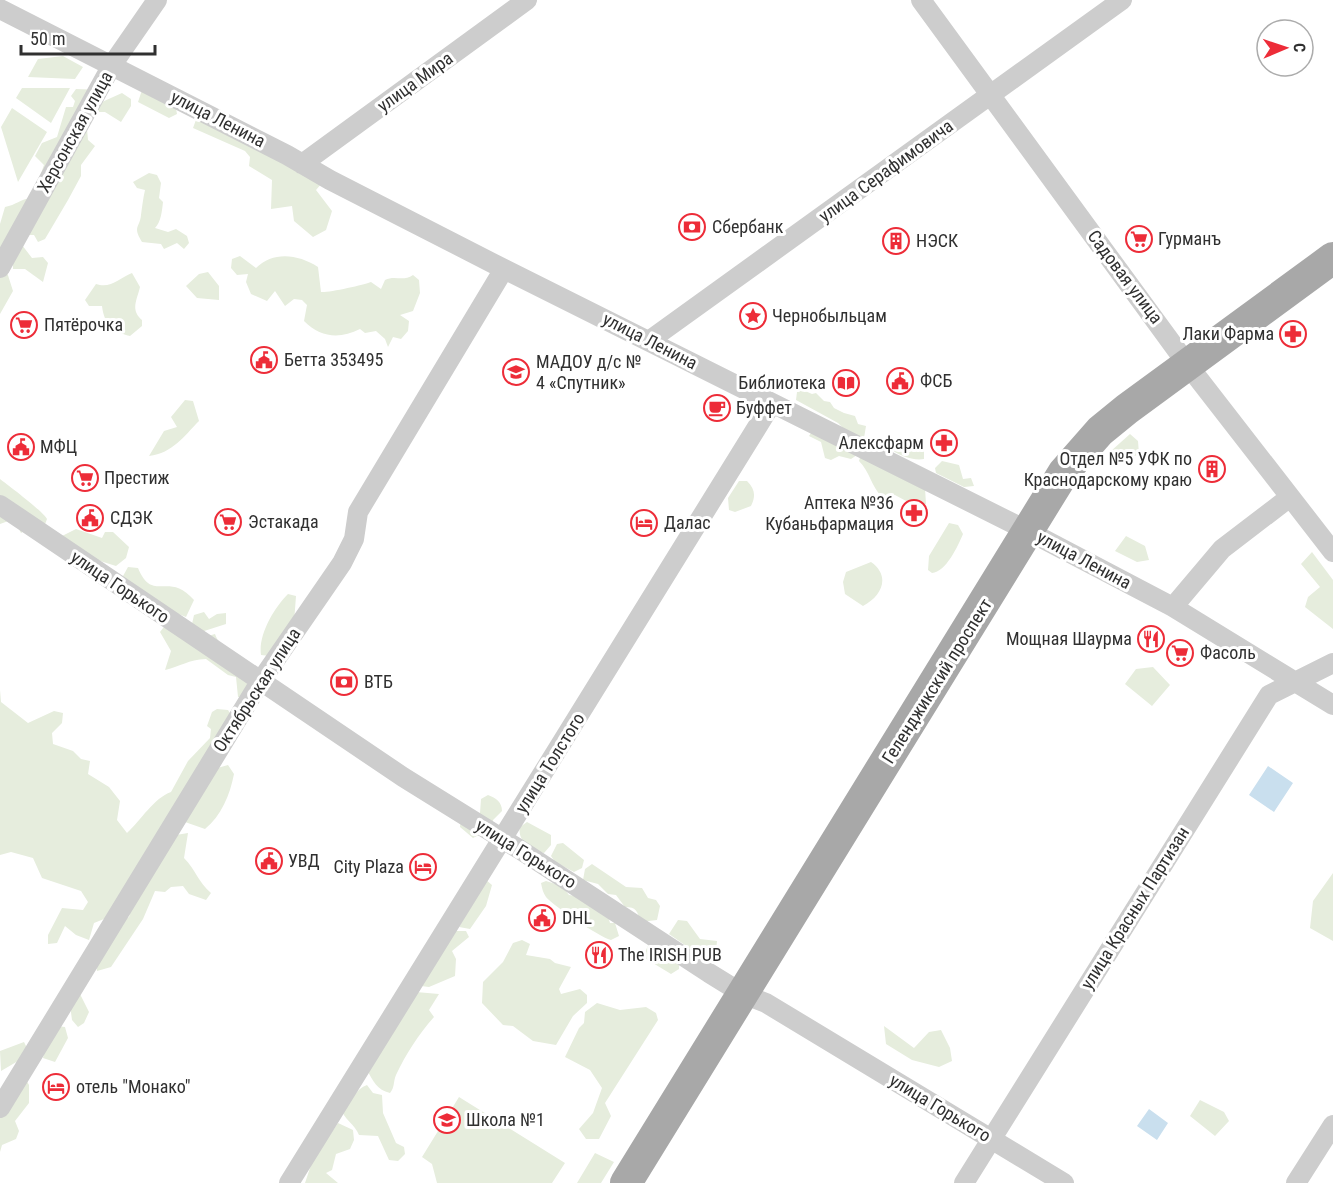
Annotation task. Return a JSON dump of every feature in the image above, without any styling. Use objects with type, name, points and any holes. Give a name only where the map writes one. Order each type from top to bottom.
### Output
[{"type":"main road","name":"Геленджикский проспект","points":[[627,1183],[1064,472],[1081,451],[1127,409],[1333,258]]},
{"type":"street","name":"Херсонская улица","points":[[0,268],[112,66],[157,0]]},
{"type":"street","name":"улица Мира","points":[[302,164],[527,0]]},
{"type":"street","name":"Садовая улица","points":[[921,0],[1187,364],[1333,552]]},
{"type":"street","name":"улица Серафимовича","points":[[650,340],[1122,0]]},
{"type":"street","name":"улица Ленина","points":[[0,9],[302,164],[500,276],[650,340],[1028,531],[1173,608],[1295,683]]},
{"type":"street","name":"Октябрьская улица","points":[[0,1108],[260,682],[342,563],[354,539],[358,512],[500,276]]},
{"type":"street","name":"улица Толстого","points":[[289,1183],[434,945],[503,839],[772,402]]},
{"type":"street","points":[[1173,608],[1222,549],[1290,496]]},
{"type":"street","name":"улица Горького","points":[[0,505],[403,777],[743,994],[766,1003],[1064,1183]]},
{"type":"street","name":"улица Красных Партизан","points":[[964,1183],[1269,694],[1333,663]]},
{"type":"street","points":[[1295,683],[1333,705]]},
{"type":"street","points":[[1296,1183],[1333,1125]]},
{"type":"green space","points":[[63,56],[83,67],[75,79],[28,77],[38,59]]},
{"type":"green space","points":[[22,88],[70,88],[51,123],[16,98]]},
{"type":"green space","points":[[76,89],[103,90],[102,102],[122,93],[131,99],[131,106],[121,122],[105,112],[94,112],[87,129],[88,140],[95,146],[81,165],[81,176],[45,239],[38,242],[34,235],[28,235],[22,245],[32,258],[43,257],[48,263],[43,282],[25,269],[13,269],[13,258],[6,269],[13,291],[0,314],[0,224],[5,207],[32,198],[44,165],[35,156],[42,143],[57,137],[66,107],[73,107],[75,101],[71,96]]},
{"type":"green space","points":[[142,90],[175,103],[177,114],[169,118],[138,102]]},
{"type":"green space","points":[[12,108],[47,132],[18,182],[1,127]]},
{"type":"green space","points":[[197,117],[322,183],[316,190],[332,211],[326,230],[313,237],[294,221],[292,206],[271,209],[272,180],[249,166],[250,157],[245,151],[193,128]]},
{"type":"green space","points":[[149,173],[157,175],[161,183],[159,198],[163,202],[160,220],[155,228],[168,232],[176,229],[187,236],[189,243],[184,249],[177,243],[164,249],[161,244],[142,242],[139,237],[137,230],[145,190],[137,188],[133,182]]},
{"type":"green space","points":[[240,256],[256,268],[278,257],[302,259],[318,267],[321,292],[371,282],[381,289],[385,280],[413,275],[419,280],[420,293],[413,311],[400,315],[409,321],[408,331],[401,339],[393,337],[388,347],[385,339],[376,331],[365,333],[360,329],[345,334],[331,335],[317,331],[304,321],[307,305],[302,300],[294,299],[285,306],[275,291],[267,301],[251,294],[246,282],[248,274],[237,275],[231,268],[232,259]]},
{"type":"green space","points":[[208,272],[219,286],[219,300],[197,298],[186,286],[199,274]]},
{"type":"green space","points":[[132,273],[140,287],[135,309],[142,320],[142,326],[130,336],[110,326],[102,306],[89,306],[85,300],[96,284],[111,284]]},
{"type":"green space","points":[[803,390],[812,394],[816,393],[824,401],[830,402],[834,408],[855,416],[858,424],[866,426],[864,438],[855,440],[838,423],[796,400],[797,392]]},
{"type":"green space","points":[[185,400],[193,401],[199,421],[171,448],[149,456],[164,431],[177,427],[171,417]]},
{"type":"green space","points":[[813,430],[857,455],[851,459],[839,456],[831,460],[825,458],[821,442],[809,436]]},
{"type":"green space","points":[[1130,434],[1138,441],[1139,454],[1118,464],[1111,451]]},
{"type":"green space","points":[[898,439],[907,446],[924,449],[924,459],[911,459],[893,451],[890,448],[891,442]]},
{"type":"green space","points":[[861,454],[925,488],[926,504],[919,508],[895,495],[882,497],[859,461]]},
{"type":"green space","points":[[942,461],[959,465],[963,479],[971,478],[974,486],[964,487],[936,473],[935,468]]},
{"type":"green space","points":[[0,479],[45,516],[47,519],[44,527],[36,523],[21,533],[14,519],[0,524]]},
{"type":"green space","points":[[739,481],[747,481],[752,487],[754,499],[751,506],[735,512],[729,510],[728,498]]},
{"type":"green space","points":[[949,523],[958,525],[963,534],[947,563],[937,572],[932,573],[928,570],[929,556]]},
{"type":"green space","points":[[76,529],[102,538],[105,532],[113,532],[129,547],[126,558],[116,566],[97,560],[62,536]]},
{"type":"green space","points":[[1126,536],[1145,546],[1149,560],[1137,562],[1115,551]]},
{"type":"green space","points":[[1312,552],[1333,580],[1333,629],[1305,607],[1308,597],[1320,587],[1301,564]]},
{"type":"green space","points":[[871,562],[881,573],[882,586],[875,597],[863,606],[845,594],[843,582],[846,572]]},
{"type":"green space","points":[[128,567],[138,568],[149,584],[176,587],[185,591],[194,600],[186,617],[171,611],[155,598],[133,595],[123,576]]},
{"type":"green space","points":[[288,594],[296,596],[292,649],[270,656],[261,655],[262,639],[268,622]]},
{"type":"green space","points":[[204,612],[209,619],[217,614],[226,613],[226,624],[201,632],[192,624],[194,615]]},
{"type":"green space","points":[[167,623],[208,636],[215,634],[221,644],[246,661],[250,666],[247,698],[238,697],[236,677],[228,675],[206,659],[165,670],[171,651],[160,632]]},
{"type":"green space","points":[[1153,667],[1170,685],[1152,706],[1125,684],[1136,669]]},
{"type":"green space","points":[[0,690],[1,702],[28,723],[54,711],[63,713],[62,723],[52,733],[53,744],[73,751],[81,759],[90,761],[88,774],[109,787],[120,801],[117,820],[127,833],[153,804],[171,792],[188,761],[210,738],[211,729],[207,726],[212,712],[217,709],[228,710],[233,718],[176,835],[188,833],[184,858],[211,893],[206,900],[189,894],[183,886],[171,887],[165,892],[155,891],[143,919],[111,967],[97,971],[96,963],[121,921],[129,917],[133,902],[114,915],[94,923],[89,940],[76,935],[65,926],[57,943],[48,944],[48,935],[62,908],[83,910],[88,902],[81,891],[42,878],[33,858],[11,852],[0,855]]},
{"type":"green space","points":[[228,765],[234,774],[227,797],[216,818],[205,829],[185,822],[214,769]]},
{"type":"green space","points":[[488,795],[498,801],[502,811],[493,820],[493,828],[473,838],[460,827],[461,817],[471,812],[480,813],[481,799]]},
{"type":"green space","points":[[527,822],[551,835],[551,845],[544,853],[534,850],[523,841],[520,827]]},
{"type":"green space","points":[[563,843],[584,860],[582,868],[574,872],[555,862],[551,856],[557,844]]},
{"type":"green space","points":[[592,864],[626,887],[642,888],[648,898],[656,900],[660,906],[657,920],[640,922],[636,910],[625,907],[616,895],[608,894],[598,884],[583,880],[585,869]]},
{"type":"green space","points":[[1333,873],[1333,941],[1310,928],[1313,901]]},
{"type":"green space","points":[[486,880],[492,885],[486,906],[470,929],[459,927]]},
{"type":"green space","points":[[546,881],[562,886],[569,895],[582,897],[606,910],[610,923],[615,923],[619,936],[611,940],[606,938],[557,907],[544,894],[541,883]]},
{"type":"green space","points":[[678,920],[687,921],[700,939],[717,941],[716,951],[705,959],[669,934]]},
{"type":"green space","points":[[452,931],[466,931],[469,937],[452,951],[456,959],[455,976],[429,987],[421,986]]},
{"type":"green space","points":[[522,940],[530,944],[526,955],[550,959],[555,963],[571,967],[559,989],[561,994],[580,989],[587,995],[587,1003],[573,1016],[556,1045],[533,1041],[513,1026],[503,1025],[482,1003],[483,982],[503,962],[513,943]]},
{"type":"green space","points":[[650,941],[656,943],[664,956],[679,965],[679,969],[671,974],[643,957]]},
{"type":"green space","points":[[416,992],[439,994],[429,1010],[434,1017],[408,1052],[396,1075],[393,1089],[390,1093],[386,1092],[373,1081],[367,1070]]},
{"type":"green space","points":[[80,994],[89,1012],[84,1023],[78,1027],[72,1020],[70,1005]]},
{"type":"green space","points":[[597,1003],[620,1010],[646,1007],[656,1013],[658,1020],[605,1103],[611,1116],[599,1139],[586,1139],[579,1129],[593,1113],[602,1088],[590,1070],[565,1057],[579,1028],[584,1023],[585,1012]]},
{"type":"green space","points":[[57,1026],[65,1027],[68,1038],[55,1062],[43,1058],[45,1048]]},
{"type":"green space","points":[[884,1026],[914,1048],[929,1032],[941,1030],[950,1048],[952,1061],[939,1067],[912,1060],[886,1044]]},
{"type":"green space","points":[[24,1042],[27,1048],[18,1061],[1,1071],[0,1051]]},
{"type":"green space","points":[[24,1076],[29,1085],[29,1103],[15,1121],[19,1131],[16,1139],[2,1145],[0,1152],[0,1118]]},
{"type":"green space","points":[[367,1085],[373,1093],[382,1095],[383,1113],[396,1143],[404,1147],[405,1154],[398,1161],[389,1160],[378,1136],[359,1135],[342,1112],[341,1108]]},
{"type":"green space","points":[[459,1097],[565,1163],[552,1183],[437,1183],[432,1164],[422,1157]]},
{"type":"green space","points":[[1200,1100],[1224,1112],[1229,1121],[1215,1136],[1190,1116]]},
{"type":"green space","points":[[338,1123],[353,1130],[354,1140],[350,1149],[336,1154],[332,1170],[326,1173],[338,1183],[305,1183],[313,1159]]},
{"type":"green space","points":[[595,1153],[614,1162],[601,1183],[577,1183]]},
{"type":"water","points":[[1268,766],[1293,783],[1274,812],[1249,795]]},
{"type":"water","points":[[1149,1109],[1168,1123],[1157,1140],[1137,1126]]},
{"type":"place","name":"Сбербанк","points":[[692,227]]},
{"type":"place","name":"Гурманъ","points":[[1139,239]]},
{"type":"place","name":"НЭСК","points":[[896,241]]},
{"type":"place","name":"Чернобыльцам","points":[[753,316]]},
{"type":"place","name":"Пятёрочка","points":[[24,325]]},
{"type":"place","name":"Лаки Фарма","points":[[1293,334]]},
{"type":"place","name":"Бетта 353495","points":[[264,360]]},
{"type":"place","name":"МАДОУ д/с № 4 «Спутник»","points":[[516,372]]},
{"type":"place","name":"ФСБ","points":[[900,381]]},
{"type":"place","name":"Библиотека","points":[[846,383]]},
{"type":"place","name":"Буффет","points":[[717,408]]},
{"type":"place","name":"Алексфарм","points":[[944,443]]},
{"type":"place","name":"МФЦ","points":[[21,447]]},
{"type":"place","name":"Отдел №5 УФК по Краснодарскому краю","points":[[1212,469]]},
{"type":"place","name":"Престиж","points":[[85,478]]},
{"type":"place","name":"Аптека №36 Кубаньфармация","points":[[914,513]]},
{"type":"place","name":"СДЭК","points":[[90,518]]},
{"type":"place","name":"Эстакада","points":[[228,522]]},
{"type":"place","name":"Далас","points":[[644,523]]},
{"type":"place","name":"Мощная Шаурма","points":[[1151,639]]},
{"type":"place","name":"Фасоль","points":[[1180,653]]},
{"type":"place","name":"ВТБ","points":[[344,682]]},
{"type":"place","name":"УВД","points":[[269,861]]},
{"type":"place","name":"City Plaza","points":[[423,867]]},
{"type":"place","name":"DHL","points":[[542,918]]},
{"type":"place","name":"The IRISH PUB","points":[[599,955]]},
{"type":"place","name":"отель \"Монако\"","points":[[56,1087]]},
{"type":"place","name":"Школа №1","points":[[447,1120]]}]
